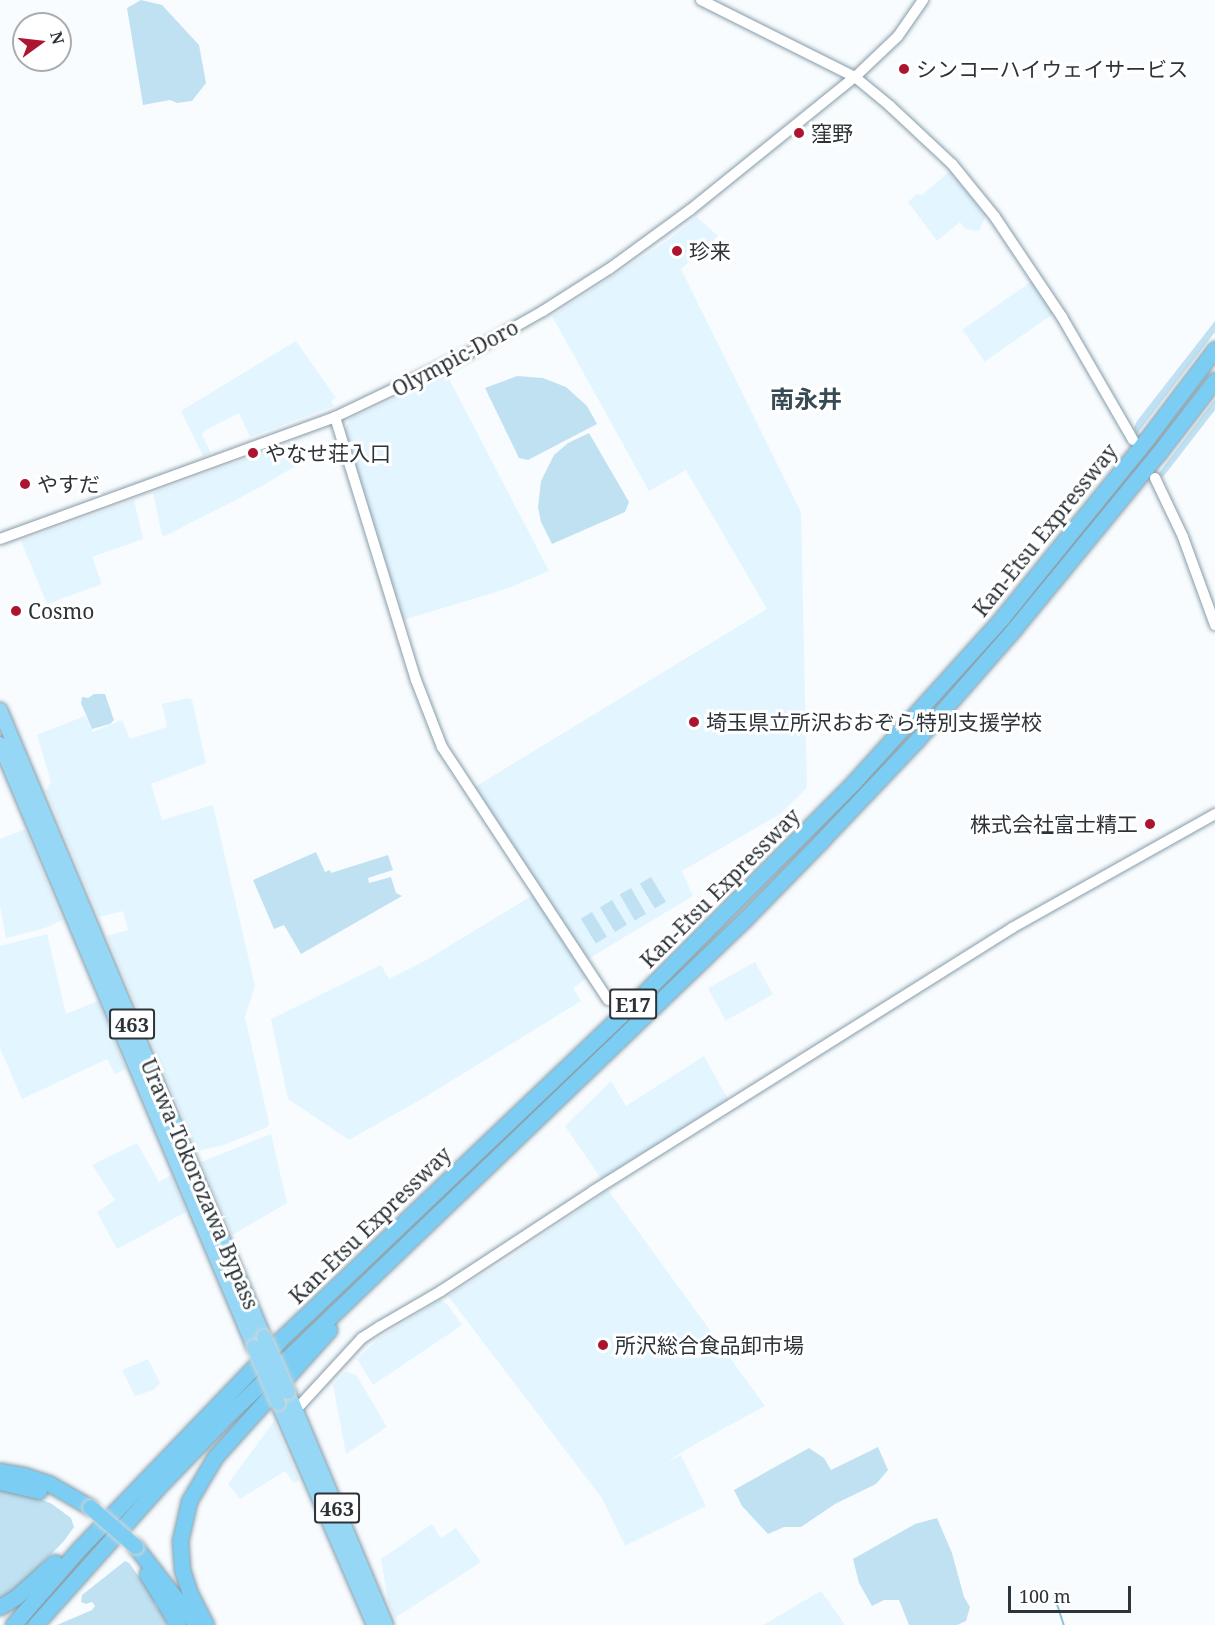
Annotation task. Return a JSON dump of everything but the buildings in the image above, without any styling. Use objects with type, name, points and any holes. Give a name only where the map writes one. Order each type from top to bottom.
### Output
[{"type":"highway","name":"Kan-Etsu Expressway","points":[[13,1625],[80,1548],[190,1430],[280,1340],[640,997],[854,782],[1008,610],[1146,440],[1215,349]]},
{"type":"highway","name":"Kan-Etsu Expressway","points":[[35,1625],[211,1433],[745,919],[908,749],[1083,548],[1215,380]]},
{"type":"highway","name":"Urawa-Tokorozawa Bypass","points":[[0,710],[259,1342],[285,1421],[374,1625]]},
{"type":"highway","name":"Urawa-Tokorozawa Bypass","points":[[0,744],[259,1342],[288,1392],[386,1625]]},
{"type":"highway","points":[[206,1625],[190,1594],[180,1555],[182,1527],[194,1489],[232,1437],[411,1239]]},
{"type":"highway","points":[[0,1607],[42,1575],[190,1430]]},
{"type":"highway","points":[[0,1471],[43,1482],[87,1510],[132,1549],[197,1625]]},
{"type":"highway","points":[[0,1482],[41,1491],[87,1510]]},
{"type":"highway","points":[[132,1549],[178,1625]]},
{"type":"street","points":[[701,0],[855,77],[932,143],[983,200],[1062,317],[1133,440]]},
{"type":"street","name":"Olympic-Doro","points":[[0,539],[335,417],[470,352],[543,311],[609,269],[690,210],[855,77],[898,36],[923,0]]},
{"type":"street","points":[[335,417],[416,680],[442,747],[608,1000]]},
{"type":"street","points":[[1155,478],[1182,537],[1215,625]]},
{"type":"street","points":[[285,1421],[362,1338],[441,1291],[593,1191],[1012,928],[1215,814]]},
{"type":"shaded area","points":[[141,0],[162,5],[199,45],[206,83],[192,101],[177,103],[170,100],[143,105],[127,8]]},
{"type":"shaded area","points":[[950,171],[986,215],[979,231],[965,229],[960,222],[937,241],[908,202],[917,194],[922,195]]},
{"type":"shaded area","name":"埼玉県立所沢おおぞら特別支援学校","points":[[697,217],[718,236],[681,269],[801,512],[807,788],[780,814],[682,871],[693,896],[588,959],[473,788],[767,609],[686,470],[649,491],[552,316],[667,241]]},
{"type":"shaded area","points":[[1032,281],[1054,313],[985,362],[962,330]]},
{"type":"shaded area","points":[[1215,321],[1215,332],[1136,435],[1134,428],[1137,421]]},
{"type":"shaded area","points":[[296,341],[336,398],[331,401],[334,406],[250,437],[239,413],[204,431],[202,435],[211,453],[203,456],[181,411]]},
{"type":"shaded area","points":[[447,375],[549,571],[506,589],[403,620],[345,430],[350,419]]},
{"type":"shaded area","points":[[517,376],[543,378],[566,387],[587,406],[597,424],[528,460],[519,458],[485,388]]},
{"type":"shaded area","points":[[1215,399],[1215,410],[1163,477],[1158,474]]},
{"type":"shaded area","points":[[589,433],[629,502],[625,512],[552,544],[541,522],[538,507],[541,481],[554,455],[568,443]]},
{"type":"shaded area","points":[[290,443],[299,464],[255,490],[165,536],[162,535],[153,493]]},
{"type":"shaded area","points":[[134,500],[143,539],[92,557],[102,584],[47,604],[21,541]]},
{"type":"shaded area","points":[[94,694],[105,694],[114,720],[110,724],[92,729],[81,703],[82,697],[88,698]]},
{"type":"shaded area","points":[[188,698],[192,700],[206,763],[151,784],[162,820],[213,805],[255,986],[245,1017],[269,1123],[268,1127],[224,1145],[197,1151],[107,936],[128,930],[123,911],[99,917],[46,791],[51,782],[37,735],[85,716],[93,732],[122,720],[130,739],[167,727],[162,704]]},
{"type":"shaded area","points":[[25,829],[62,920],[45,928],[6,938],[0,906],[0,839]]},
{"type":"shaded area","points":[[316,852],[325,872],[330,870],[331,873],[388,855],[393,870],[368,878],[369,883],[391,877],[396,893],[402,896],[301,954],[284,925],[274,929],[253,880]]},
{"type":"shaded area","points":[[651,877],[666,902],[655,909],[640,884]]},
{"type":"shaded area","points":[[631,888],[646,914],[635,920],[620,894]]},
{"type":"shaded area","points":[[533,895],[587,978],[573,988],[581,1001],[425,1097],[349,1140],[288,1099],[271,1019],[381,965],[389,979],[423,962]]},
{"type":"shaded area","points":[[612,900],[627,925],[615,932],[600,907]]},
{"type":"shaded area","points":[[592,912],[607,937],[596,944],[581,919]]},
{"type":"shaded area","points":[[47,934],[66,1014],[98,1001],[126,1069],[115,1074],[107,1059],[22,1099],[0,1048],[0,946]]},
{"type":"shaded area","points":[[755,962],[773,994],[726,1021],[708,988]]},
{"type":"shaded area","points":[[704,1056],[729,1101],[602,1180],[565,1126],[611,1081],[626,1106]]},
{"type":"shaded area","points":[[271,1134],[287,1203],[232,1235],[201,1162]]},
{"type":"shaded area","points":[[137,1143],[159,1182],[171,1175],[186,1212],[117,1249],[97,1212],[115,1200],[92,1165]]},
{"type":"shaded area","name":"所沢総合食品卸市場","points":[[608,1190],[765,1406],[697,1443],[604,1501],[448,1296],[507,1260]]},
{"type":"shaded area","points":[[440,1300],[448,1305],[462,1325],[373,1385],[357,1359],[379,1338]]},
{"type":"shaded area","points":[[148,1359],[160,1383],[154,1390],[135,1396],[122,1370]]},
{"type":"shaded area","points":[[346,1371],[357,1376],[387,1427],[346,1454],[333,1385]]},
{"type":"shaded area","points":[[274,1421],[299,1480],[294,1483],[285,1471],[240,1499],[228,1484]]},
{"type":"shaded area","points":[[878,1447],[888,1470],[876,1484],[835,1504],[801,1527],[784,1527],[768,1534],[742,1506],[734,1490],[809,1448],[824,1458],[831,1470]]},
{"type":"shaded area","points":[[681,1455],[706,1506],[625,1546],[600,1494]]},
{"type":"shaded area","points":[[0,1488],[25,1492],[52,1504],[71,1518],[74,1527],[64,1541],[18,1588],[0,1599]]},
{"type":"shaded area","points":[[937,1518],[952,1553],[964,1597],[970,1607],[966,1621],[957,1625],[909,1625],[899,1600],[884,1600],[872,1606],[859,1583],[853,1559],[915,1524]]},
{"type":"shaded area","points":[[432,1524],[441,1538],[456,1528],[481,1562],[395,1618],[388,1601],[381,1559]]},
{"type":"shaded area","points":[[125,1561],[129,1563],[153,1595],[155,1605],[163,1614],[168,1625],[57,1625],[92,1610],[95,1606],[92,1602],[86,1604],[81,1602],[82,1595]]},
{"type":"shaded area","points":[[821,1591],[845,1625],[763,1625]]},
{"type":"waterway","points":[[1054,1595],[1064,1625]]},
{"type":"place","name":"シンコーハイウェイサービス","points":[[904,69]]},
{"type":"place","name":"窪野","points":[[799,133]]},
{"type":"place","name":"珍来","points":[[677,251]]},
{"type":"place","name":"やなせ荘入口","points":[[253,453]]},
{"type":"place","name":"やすだ","points":[[25,484]]},
{"type":"place","name":"Cosmo","points":[[16,611]]},
{"type":"place","name":"埼玉県立所沢おおぞら特別支援学校","points":[[694,722]]},
{"type":"place","name":"株式会社富士精工","points":[[1150,824]]},
{"type":"place","name":"所沢総合食品卸市場","points":[[603,1345]]},
{"type":"district","name":"南永井","points":[[806,399]]}]
